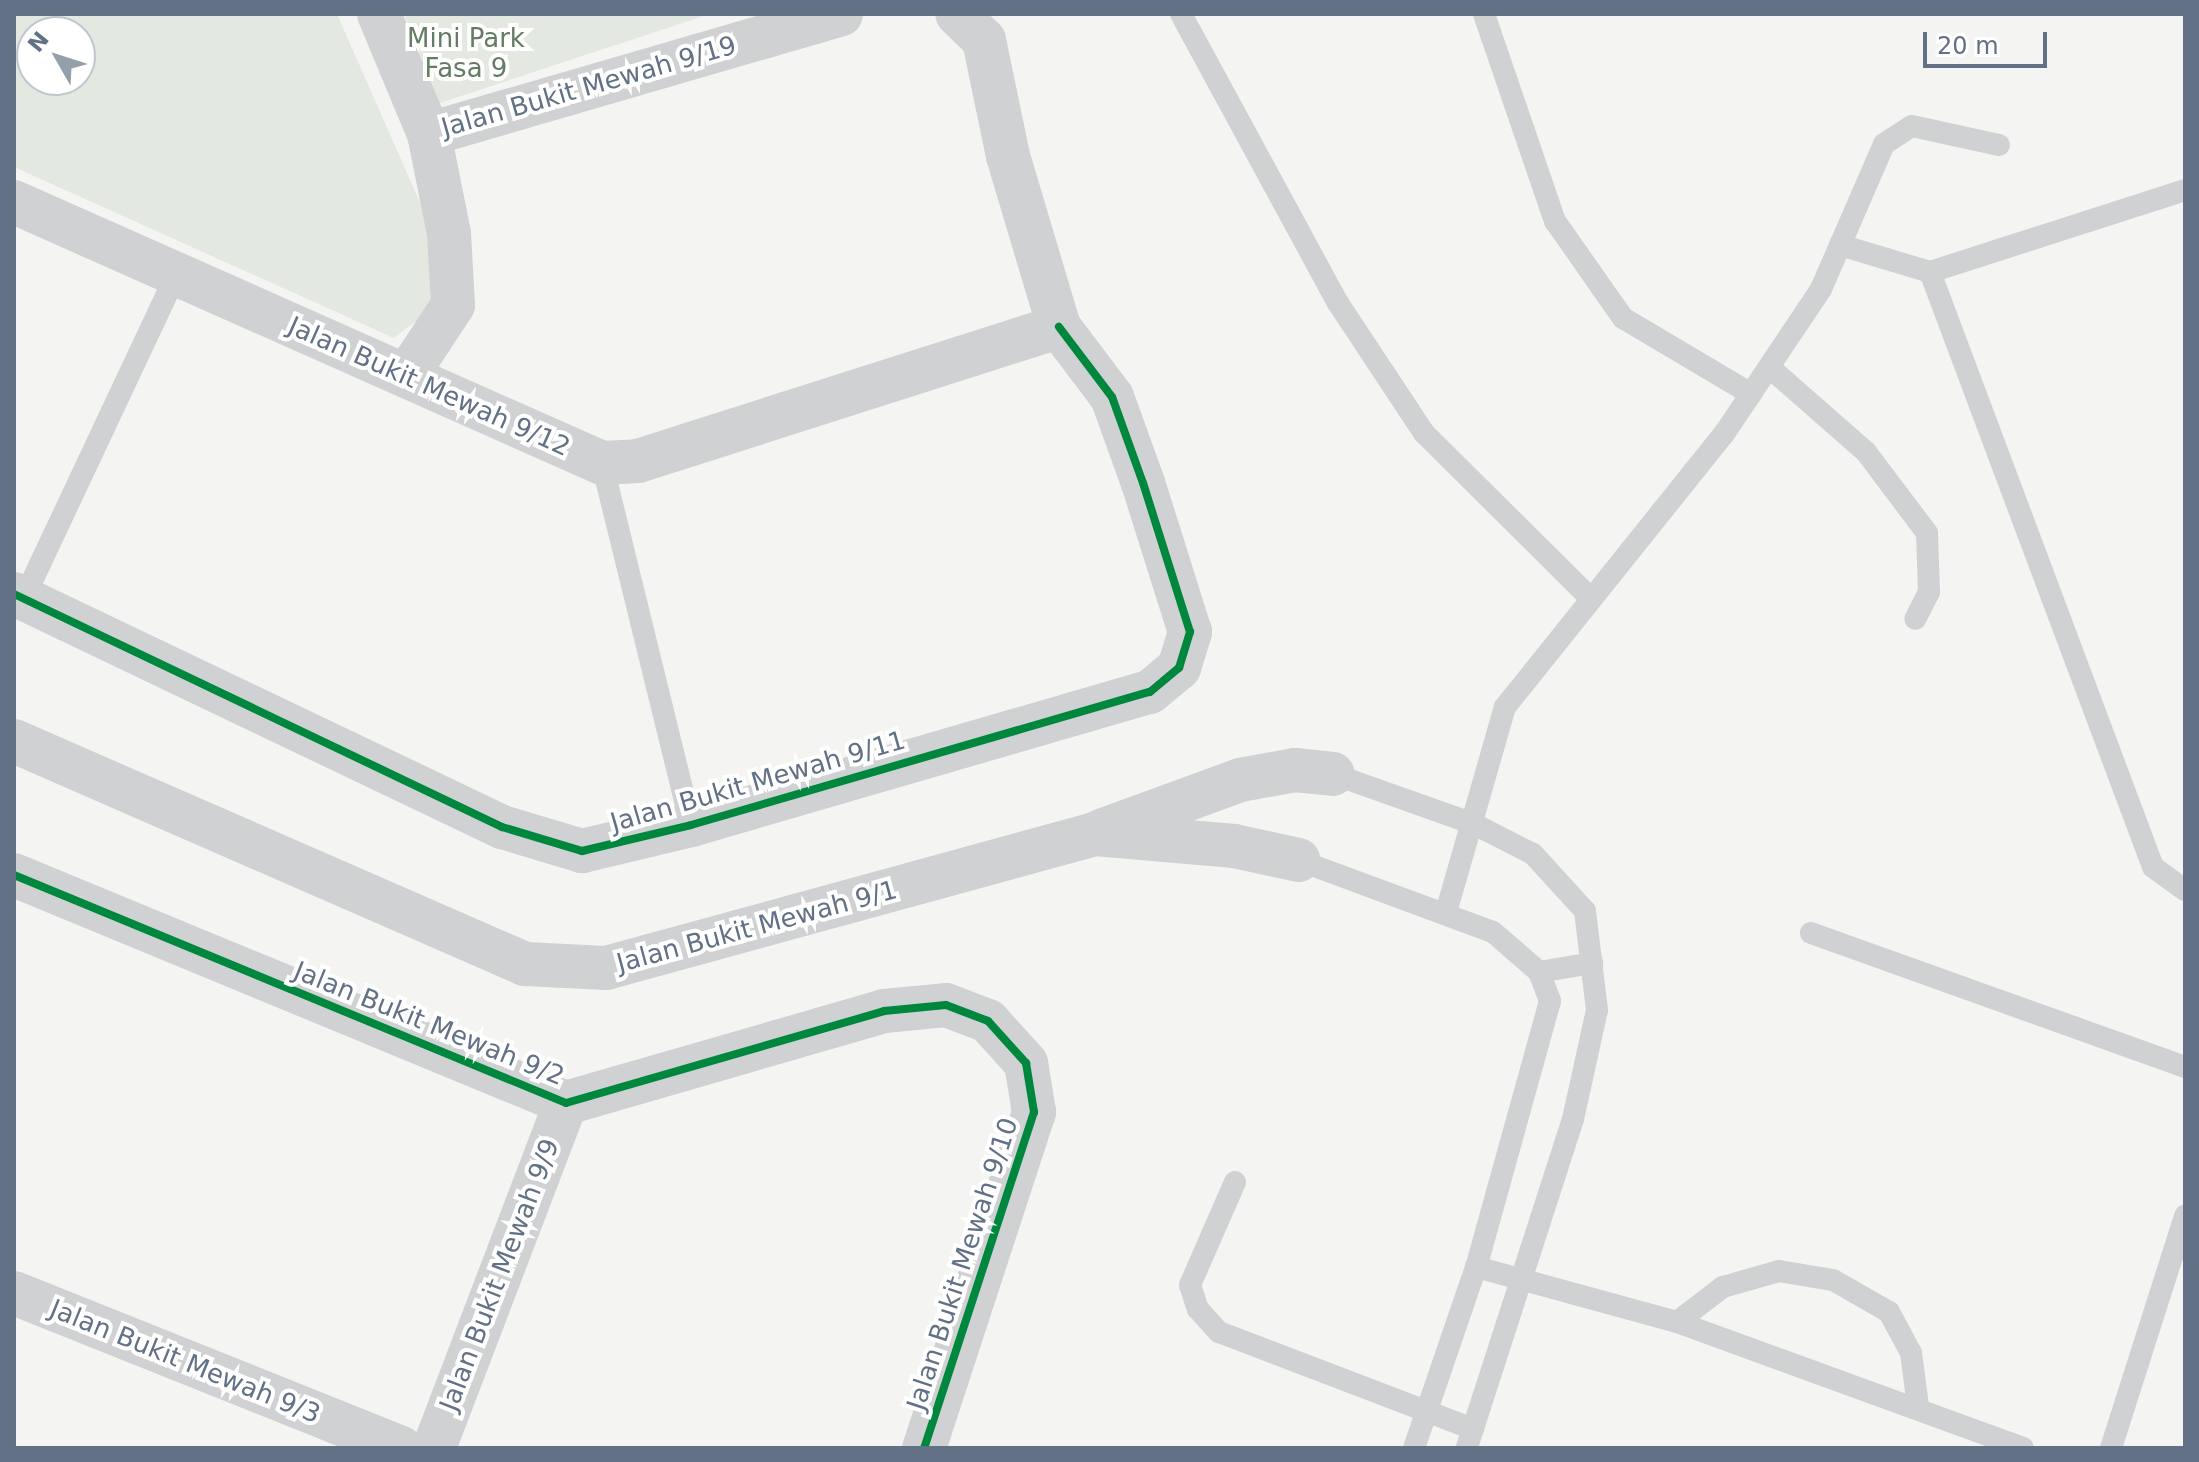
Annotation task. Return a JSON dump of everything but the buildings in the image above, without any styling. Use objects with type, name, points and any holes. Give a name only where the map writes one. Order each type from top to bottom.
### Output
[{"type":"street","points":[[379,14],[429,134],[449,233],[453,305],[407,375]]},
{"type":"street","name":"Jalan Bukit Mewah 9/19","points":[[429,134],[841,14]]},
{"type":"street","points":[[957,14],[984,40],[1008,156],[1059,327]]},
{"type":"street","name":"Jalan Bukit Mewah 9/12","points":[[14,202],[175,277],[407,375],[602,463],[638,461],[858,395],[1059,327]]},
{"type":"street","name":"Jalan Bukit Mewah 9/11","points":[[19,596],[502,827],[582,851],[691,825],[1150,692],[1179,668],[1190,632],[1143,483],[1112,397],[1059,327]]},
{"type":"street","name":"Jalan Bukit Mewah 9/1","points":[[14,741],[525,964],[606,968],[1095,834],[1234,846],[1298,860]]},
{"type":"street","points":[[1095,834],[1240,780],[1295,770],[1333,774]]},
{"type":"street","name":"Jalan Bukit Mewah 9/2","points":[[14,875],[566,1103],[884,1011]]},
{"type":"street","name":"Jalan Bukit Mewah 9/10","points":[[884,1011],[946,1005],[988,1021],[1026,1063],[1034,1112],[924,1448]]},
{"type":"street","name":"Jalan Bukit Mewah 9/9","points":[[434,1448],[566,1103]]},
{"type":"street","name":"Jalan Bukit Mewah 9/3","points":[[14,1293],[401,1448]]},
{"type":"lane","points":[[1181,14],[1338,303],[1424,433],[1589,597]]},
{"type":"lane","points":[[1484,14],[1555,221],[1623,318],[1751,394]]},
{"type":"lane","points":[[1447,909],[1474,824],[1505,707],[1751,394],[1821,289],[1884,144],[1912,126],[1999,145]]},
{"type":"lane","points":[[1840,245],[1930,272],[2185,190]]},
{"type":"lane","points":[[1930,272],[2153,867],[2185,890]]},
{"type":"lane","points":[[19,596],[175,277]]},
{"type":"lane","points":[[1769,367],[1866,452],[1927,533],[1929,592],[1915,619]]},
{"type":"lane","points":[[602,463],[691,825]]},
{"type":"lane","points":[[1235,1182],[1190,1285],[1198,1309],[1219,1332],[1427,1414],[1470,1438],[1523,1281],[1580,1088],[1597,1010],[1585,911],[1574,892],[1533,854],[1474,824],[1333,774]]},
{"type":"lane","points":[[1298,860],[1447,909],[1493,932],[1539,972],[1550,1001],[1476,1267],[1414,1448]]},
{"type":"lane","points":[[1811,933],[2185,1067]]},
{"type":"lane","points":[[1539,972],[1592,963]]},
{"type":"lane","points":[[2111,1448],[2185,1216]]},
{"type":"lane","points":[[1476,1267],[1677,1322],[1918,1406],[2023,1448]]},
{"type":"lane","points":[[1677,1322],[1723,1287],[1779,1271],[1833,1280],[1889,1312],[1911,1353],[1918,1406]]},
{"type":"green space","points":[[14,14],[337,14],[436,239],[429,311],[394,338],[14,167]]},
{"type":"green space","name":"Mini Park Fasa 9","points":[[404,14],[710,14],[440,103]]},
{"type":"cycle path","points":[[14,594],[502,827],[582,851],[691,825],[1150,692],[1179,668],[1190,632],[1143,483],[1112,397],[1059,327]]},
{"type":"cycle path","points":[[14,875],[566,1103],[884,1011],[946,1005],[988,1021],[1026,1063],[1034,1112],[924,1448]]}]
